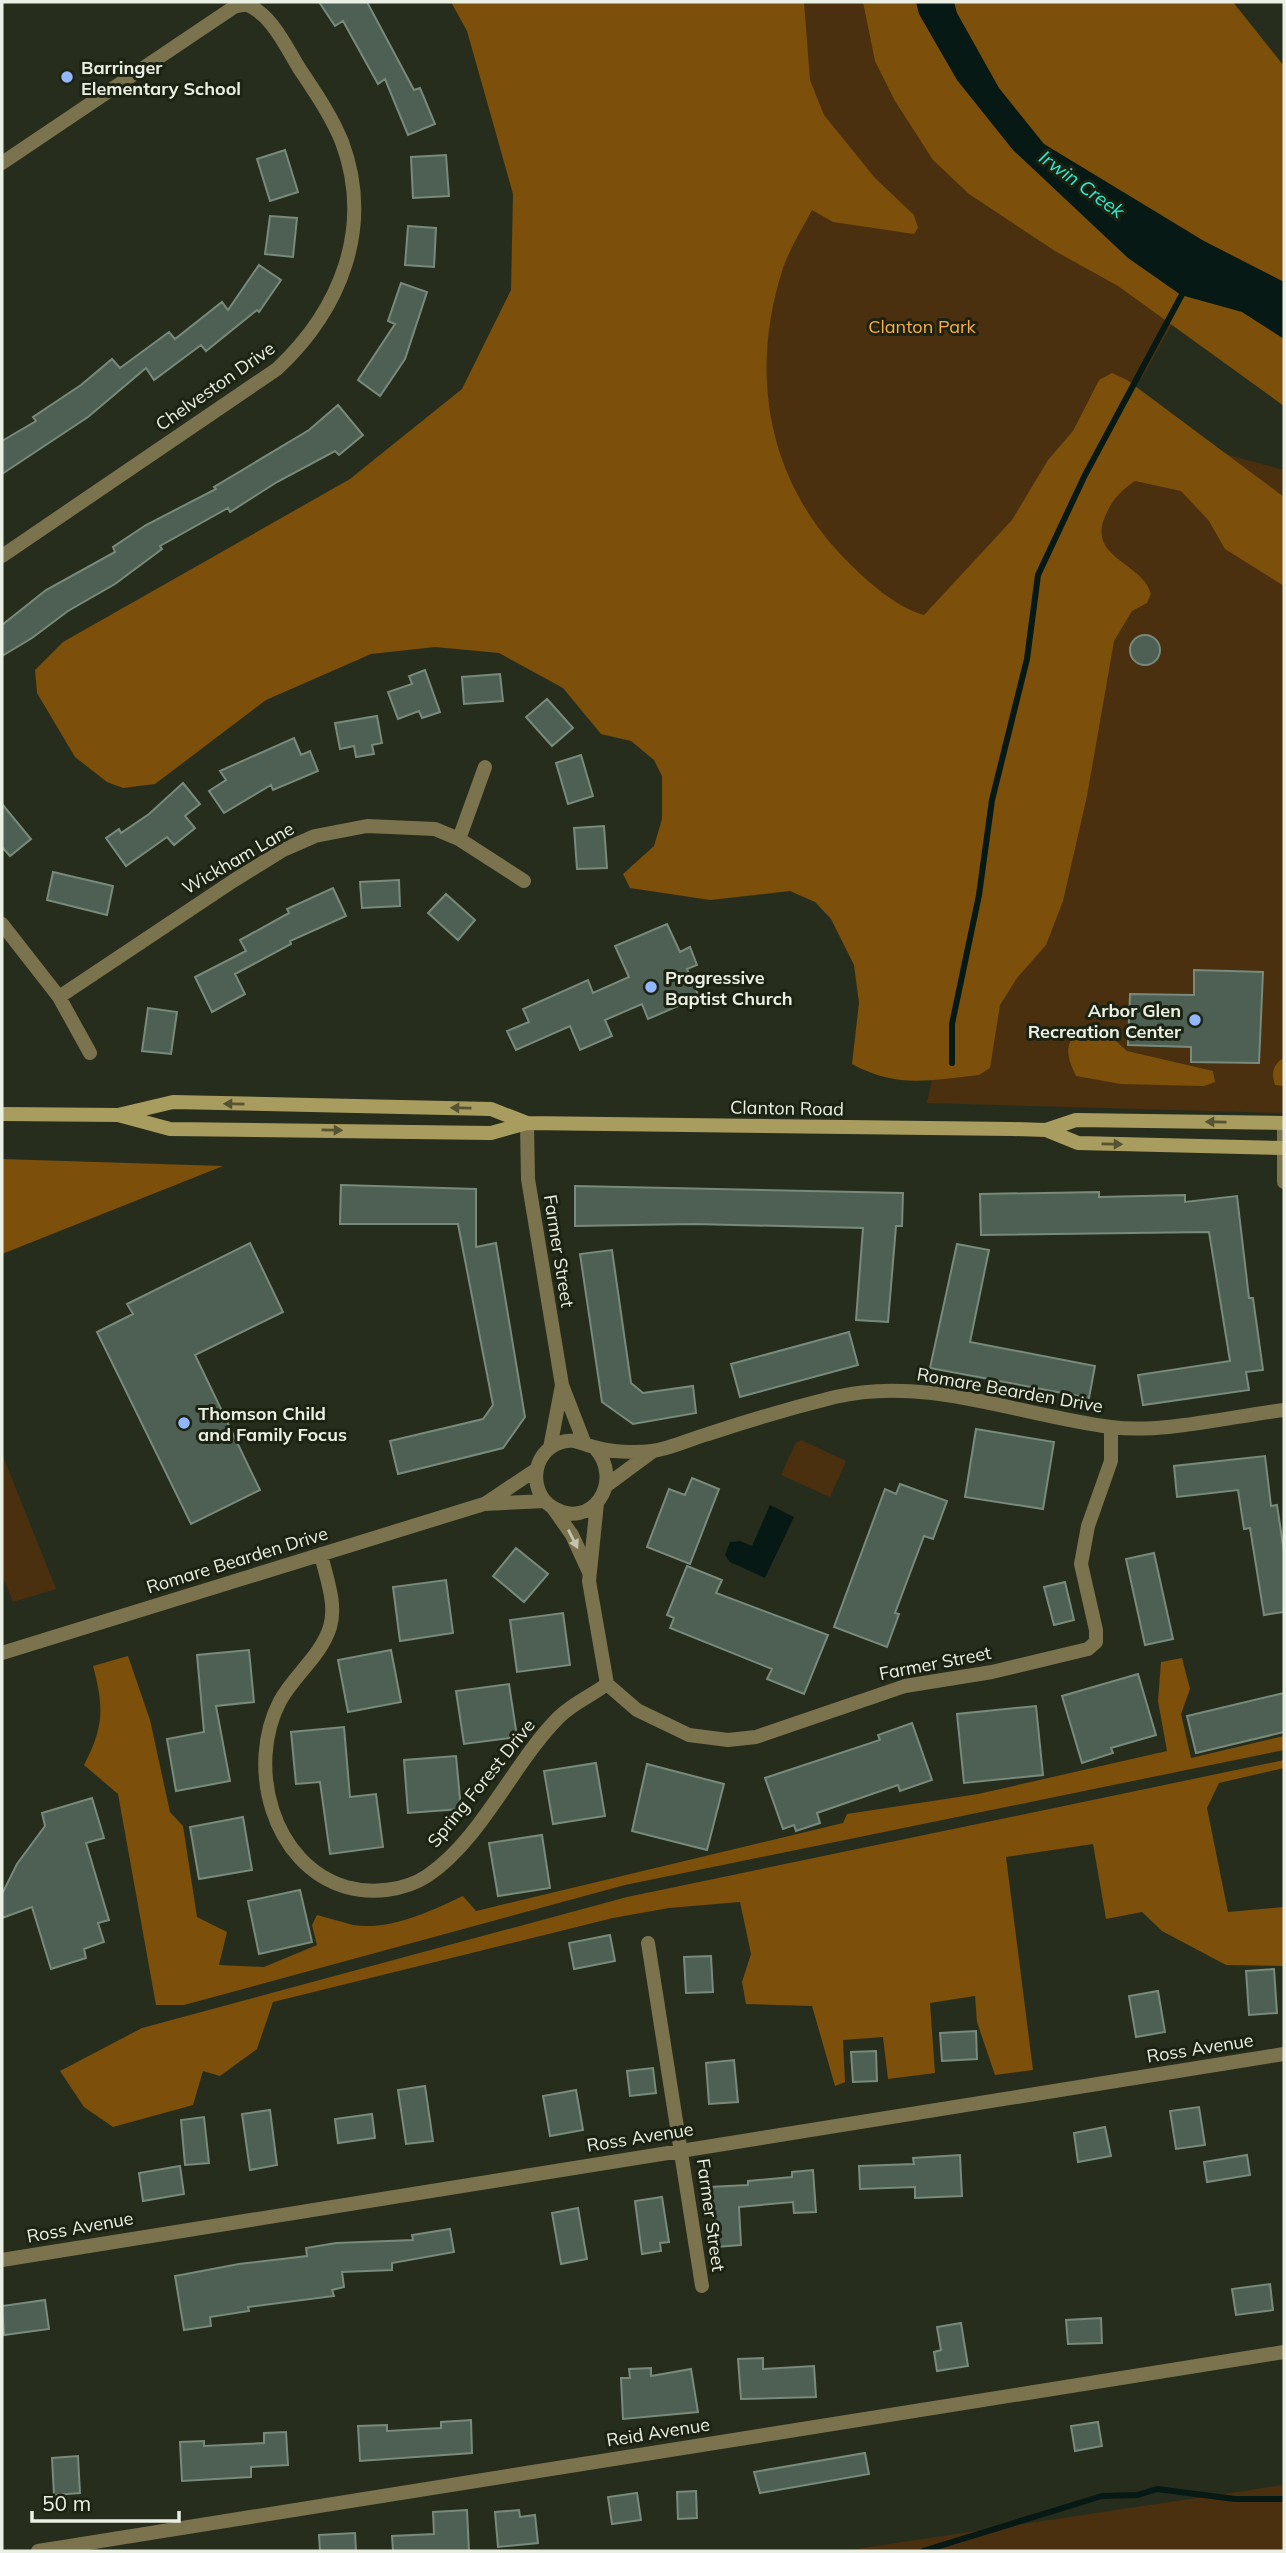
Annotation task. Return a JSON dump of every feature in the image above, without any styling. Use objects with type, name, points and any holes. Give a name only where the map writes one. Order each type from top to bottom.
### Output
[{"type":"main road","name":"Clanton Road","points":[[2,1114],[118,1115],[173,1102],[491,1109],[527,1122]]},
{"type":"main road","name":"Clanton Road","points":[[118,1115],[170,1129],[491,1133],[527,1122],[1046,1130],[1076,1120],[1284,1123]]},
{"type":"main road","name":"Clanton Road","points":[[1046,1130],[1078,1143],[1284,1148]]},
{"type":"street","name":"Chelveston Drive","points":[[2,163],[234,7],[246,4],[268,19],[330,116],[351,176],[354,208],[351,240],[335,294],[320,322],[300,347],[277,369],[2,556]]},
{"type":"street","points":[[459,839],[485,767]]},
{"type":"street","name":"Wickham Lane","points":[[59,997],[233,880],[283,850],[315,836],[367,827],[435,828],[459,839],[524,881]]},
{"type":"street","points":[[2,924],[59,997],[90,1053]]},
{"type":"street","name":"Farmer Street","points":[[527,1122],[528,1179],[562,1385],[589,1445]]},
{"type":"street","points":[[1284,1123],[1284,1182]]},
{"type":"street","name":"Farmer Street","points":[[550,1448],[562,1385]]},
{"type":"street","name":"Romare Bearden Drive","points":[[607,1485],[653,1451],[775,1412],[854,1392],[942,1395],[1111,1427],[1148,1428],[1284,1410]]},
{"type":"street","name":"Farmer Street","points":[[607,1684],[637,1710],[657,1721],[689,1735],[728,1740],[787,1728],[905,1686],[992,1672],[1088,1649],[1096,1642],[1096,1630],[1082,1563],[1083,1544],[1111,1461],[1111,1427]]},
{"type":"street","points":[[589,1573],[597,1503],[607,1485],[606,1465],[589,1445],[572,1440],[550,1448],[537,1469],[539,1491],[572,1535],[589,1573],[607,1684]]},
{"type":"street","name":"Romare Bearden Drive","points":[[589,1445],[653,1451]]},
{"type":"street","name":"Romare Bearden Drive","points":[[2,1653],[484,1504],[537,1469]]},
{"type":"street","points":[[549,1504],[576,1513],[597,1503]]},
{"type":"street","name":"Romare Bearden Drive","points":[[484,1504],[549,1504]]},
{"type":"street","name":"Spring Forest Drive","points":[[321,1555],[334,1608],[330,1629],[321,1647],[281,1700],[274,1716],[267,1738],[266,1776],[275,1822],[295,1856],[342,1885],[366,1891],[394,1889],[428,1876],[459,1846],[558,1718],[607,1684]]},
{"type":"street","name":"Farmer Street","points":[[649,1942],[702,2286]]},
{"type":"street","name":"Ross Avenue","points":[[2,2260],[1284,2054]]},
{"type":"street","name":"Reid Avenue","points":[[38,2551],[1284,2352]]},
{"type":"green space","name":"Clanton Park","points":[[716,2],[934,2],[1198,277],[1142,378],[1119,396],[1158,436],[1284,470],[1284,1113],[927,1103],[1007,715],[738,468]]},
{"type":"green space","points":[[801,1440],[846,1461],[830,1497],[781,1475],[795,1444]]},
{"type":"green space","points":[[2,1454],[56,1589],[13,1602],[2,1575]]},
{"type":"green space","points":[[1284,2485],[1284,2551],[843,2551]]},
{"type":"shaded area","points":[[451,2],[804,2],[810,80],[824,115],[875,178],[914,215],[918,228],[914,234],[833,222],[812,210],[783,268],[773,307],[767,347],[767,385],[772,423],[782,460],[798,495],[819,529],[863,576],[903,606],[924,615],[1012,520],[1048,460],[1073,431],[1099,380],[1112,373],[1127,380],[1284,497],[1284,586],[1225,549],[1209,521],[1181,491],[1135,481],[1120,493],[1110,507],[1101,532],[1104,543],[1110,552],[1139,575],[1151,594],[1147,603],[1132,611],[1114,641],[1087,796],[1063,901],[1046,945],[1017,978],[1000,1005],[990,1068],[979,1075],[899,1080],[852,1064],[859,1003],[854,965],[831,919],[815,902],[790,891],[710,900],[630,888],[623,874],[654,846],[662,819],[662,776],[654,760],[631,741],[601,734],[563,688],[499,653],[435,647],[371,654],[266,700],[155,784],[123,788],[107,782],[75,757],[37,693],[35,670],[63,642],[350,479],[462,389],[511,290],[513,194],[467,31]]},
{"type":"shaded area","points":[[863,2],[1233,2],[1284,66],[1284,406],[1118,286],[1055,251],[969,194],[933,160],[895,101],[875,61]]},
{"type":"shaded area","points":[[1080,1027],[1104,1030],[1127,1051],[1213,1071],[1215,1082],[1204,1086],[1121,1084],[1076,1076],[1068,1050],[1071,1039]]},
{"type":"shaded area","points":[[1284,1058],[1284,1086],[1275,1085],[1274,1069]]},
{"type":"shaded area","points":[[2,1159],[223,1166],[2,1254]]},
{"type":"shaded area","points":[[128,1656],[150,1720],[170,1812],[183,1826],[197,1917],[227,1932],[219,1965],[264,1967],[317,1945],[312,1925],[317,1915],[353,1925],[381,1925],[410,1918],[463,1896],[476,1911],[843,1823],[847,1814],[978,1794],[1167,1751],[1158,1701],[1161,1662],[1182,1658],[1190,1689],[1181,1714],[1191,1758],[1284,1736],[1284,1750],[625,1885],[184,2005],[156,2005],[118,1794],[84,1765],[99,1728],[100,1717],[99,1693],[93,1666]]},
{"type":"shaded area","points":[[1284,1760],[1284,1768],[1219,1783],[1207,1808],[1228,1912],[1284,1907],[1284,1966],[1226,1965],[1162,1931],[1142,1912],[1106,1919],[1093,1844],[1006,1857],[1033,2070],[995,2075],[977,2022],[975,1996],[930,2003],[935,2073],[888,2079],[883,2037],[843,2040],[845,2082],[835,2086],[812,2006],[746,2004],[742,1982],[751,1954],[740,1902],[669,1908],[613,1918],[273,2002],[257,2049],[220,2076],[203,2071],[193,2105],[113,2127],[84,2107],[60,2071],[142,2028],[627,1897]]},
{"type":"water","name":"Irwin Creek","points":[[916,2],[954,2],[957,13],[999,88],[1044,144],[1204,241],[1284,282],[1284,339],[1242,312],[1181,295],[1128,258],[1013,150],[957,80],[919,14]]},
{"type":"water","points":[[770,1505],[794,1517],[765,1578],[730,1562],[725,1555],[730,1542],[740,1541],[752,1546]]},
{"type":"building","points":[[319,2],[367,2],[414,90],[420,88],[435,124],[408,135],[385,79],[378,84],[343,21],[335,26]]},
{"type":"building","points":[[285,150],[298,192],[270,201],[257,159]]},
{"type":"building","points":[[446,155],[449,196],[413,198],[411,157]]},
{"type":"building","points":[[270,216],[297,218],[293,257],[265,254]]},
{"type":"building","points":[[408,226],[436,228],[434,267],[405,265]]},
{"type":"building","points":[[259,265],[281,280],[259,312],[257,310],[206,351],[201,345],[154,380],[146,368],[88,417],[2,474],[2,441],[36,421],[33,417],[81,385],[112,359],[120,368],[169,332],[175,339],[222,302],[228,310]]},
{"type":"building","points":[[401,283],[427,292],[405,359],[380,396],[358,380],[395,324],[388,321]]},
{"type":"building","points":[[338,405],[363,435],[339,455],[335,451],[277,482],[230,512],[228,508],[160,546],[162,549],[115,584],[68,611],[2,656],[2,625],[46,590],[115,552],[113,547],[146,525],[216,489],[214,487],[309,430]]},
{"type":"building","points":[[1145,635],[1156,639],[1160,650],[1156,661],[1145,665],[1134,661],[1130,650],[1134,639]]},
{"type":"building","points":[[425,670],[440,712],[422,718],[419,711],[398,719],[388,692],[412,684],[409,676]]},
{"type":"building","points":[[500,674],[503,701],[464,704],[462,677]]},
{"type":"building","points":[[547,699],[573,728],[552,746],[526,717]]},
{"type":"building","points":[[377,716],[382,743],[372,745],[374,754],[356,757],[354,746],[340,749],[335,723]]},
{"type":"building","points":[[294,738],[301,755],[310,751],[318,771],[273,790],[271,785],[224,813],[209,791],[226,780],[220,771]]},
{"type":"building","points":[[581,755],[593,796],[568,804],[556,763]]},
{"type":"building","points":[[183,783],[200,804],[185,816],[195,828],[174,845],[167,837],[126,866],[106,838],[119,829],[121,833],[149,814]]},
{"type":"building","points":[[2,804],[31,839],[10,856],[2,847]]},
{"type":"building","points":[[604,826],[607,868],[577,869],[574,828]]},
{"type":"building","points":[[53,872],[113,886],[107,915],[47,900]]},
{"type":"building","points":[[399,880],[400,906],[362,908],[360,882]]},
{"type":"building","points":[[333,888],[346,916],[290,941],[291,944],[235,974],[245,994],[212,1012],[195,977],[246,951],[240,940],[289,913],[287,909]]},
{"type":"building","points":[[446,894],[475,920],[458,940],[428,913]]},
{"type":"building","name":"Progressive Baptist Church","points":[[667,924],[680,952],[690,947],[697,965],[687,969],[699,997],[648,1019],[642,1004],[605,1020],[612,1036],[580,1050],[570,1026],[516,1050],[507,1031],[529,1022],[523,1009],[588,980],[593,993],[629,977],[615,946]]},
{"type":"building","name":"Arbor Glen Recreation Center","points":[[1194,970],[1263,972],[1259,1063],[1191,1062],[1191,1047],[1128,1045],[1130,994],[1194,995]]},
{"type":"building","points":[[148,1008],[177,1012],[171,1054],[142,1051]]},
{"type":"building","points":[[341,1185],[476,1189],[476,1247],[496,1243],[525,1417],[503,1448],[398,1474],[390,1441],[483,1419],[493,1405],[458,1224],[340,1224]]},
{"type":"building","points":[[575,1186],[903,1193],[902,1226],[896,1226],[888,1322],[856,1320],[863,1228],[694,1224],[575,1226]]},
{"type":"building","points":[[1099,1192],[1099,1197],[1185,1195],[1185,1202],[1237,1196],[1249,1298],[1253,1298],[1263,1370],[1246,1372],[1249,1390],[1143,1405],[1138,1375],[1230,1361],[1209,1232],[981,1235],[980,1194]]},
{"type":"building","name":"Thomson Child and Family Focus","points":[[250,1243],[283,1312],[195,1355],[260,1490],[191,1524],[97,1332],[133,1314],[127,1304]]},
{"type":"building","points":[[957,1244],[989,1250],[970,1342],[1095,1366],[1089,1398],[930,1368]]},
{"type":"building","points":[[612,1250],[631,1383],[643,1393],[693,1386],[696,1413],[633,1424],[602,1402],[580,1254]]},
{"type":"building","points":[[849,1332],[858,1365],[740,1397],[731,1364]]},
{"type":"building","points":[[976,1429],[1054,1442],[1043,1509],[965,1497]]},
{"type":"building","points":[[1265,1456],[1271,1506],[1277,1505],[1284,1552],[1284,1612],[1264,1615],[1250,1528],[1244,1529],[1238,1490],[1177,1497],[1174,1466]]},
{"type":"building","points":[[692,1478],[719,1489],[690,1564],[647,1547],[669,1489],[685,1495]]},
{"type":"building","points":[[900,1484],[947,1501],[933,1539],[924,1536],[895,1613],[899,1614],[887,1647],[834,1627],[885,1489],[896,1494]]},
{"type":"building","points":[[516,1548],[548,1574],[524,1602],[493,1576]]},
{"type":"building","points":[[1154,1553],[1173,1639],[1145,1645],[1126,1559]]},
{"type":"building","points":[[687,1566],[722,1580],[716,1593],[828,1635],[804,1694],[767,1679],[772,1669],[670,1628],[674,1618],[667,1615]]},
{"type":"building","points":[[446,1580],[453,1633],[400,1641],[393,1587]]},
{"type":"building","points":[[1065,1582],[1074,1620],[1054,1625],[1044,1587]]},
{"type":"building","points":[[563,1613],[570,1665],[517,1672],[510,1620]]},
{"type":"building","points":[[249,1650],[254,1702],[216,1706],[230,1781],[176,1791],[167,1739],[204,1732],[197,1655]]},
{"type":"building","points":[[391,1650],[401,1702],[348,1712],[338,1660]]},
{"type":"building","points":[[1138,1674],[1156,1735],[1111,1748],[1113,1753],[1082,1763],[1062,1696]]},
{"type":"building","points":[[509,1684],[517,1737],[464,1744],[456,1691]]},
{"type":"building","points":[[1284,1693],[1284,1732],[1196,1753],[1187,1716]]},
{"type":"building","points":[[1036,1706],[1043,1775],[964,1783],[957,1714]]},
{"type":"building","points":[[912,1723],[932,1780],[900,1791],[898,1785],[817,1813],[820,1823],[796,1831],[794,1825],[783,1829],[765,1778],[880,1740],[878,1735]]},
{"type":"building","points":[[344,1727],[350,1797],[376,1794],[383,1847],[330,1854],[320,1782],[296,1784],[291,1732]]},
{"type":"building","points":[[456,1756],[461,1809],[408,1813],[404,1760]]},
{"type":"building","points":[[596,1763],[605,1816],[553,1824],[544,1771]]},
{"type":"building","points":[[647,1764],[724,1784],[707,1850],[632,1831]]},
{"type":"building","points":[[92,1798],[104,1838],[86,1843],[109,1920],[98,1923],[104,1942],[84,1949],[86,1958],[51,1969],[32,1907],[2,1918],[2,1894],[17,1864],[45,1826],[42,1813]]},
{"type":"building","points":[[243,1817],[252,1870],[199,1879],[190,1827]]},
{"type":"building","points":[[542,1835],[550,1888],[498,1896],[489,1843]]},
{"type":"building","points":[[300,1890],[312,1942],[259,1954],[248,1901]]},
{"type":"building","points":[[610,1935],[615,1961],[574,1969],[569,1943]]},
{"type":"building","points":[[711,1956],[713,1992],[686,1993],[684,1957]]},
{"type":"building","points":[[1274,1969],[1277,2013],[1249,2015],[1246,1971]]},
{"type":"building","points":[[1158,1991],[1165,2032],[1136,2037],[1129,1996]]},
{"type":"building","points":[[976,2031],[977,2059],[942,2061],[940,2033]]},
{"type":"building","points":[[876,2051],[877,2081],[853,2082],[851,2052]]},
{"type":"building","points":[[734,2060],[738,2102],[709,2104],[706,2063]]},
{"type":"building","points":[[653,2068],[656,2093],[630,2096],[627,2071]]},
{"type":"building","points":[[425,2086],[433,2141],[406,2144],[398,2090]]},
{"type":"building","points":[[576,2090],[583,2130],[550,2136],[543,2096]]},
{"type":"building","points":[[1199,2107],[1205,2145],[1176,2149],[1170,2111]]},
{"type":"building","points":[[270,2110],[277,2165],[250,2170],[242,2114]]},
{"type":"building","points":[[372,2114],[375,2138],[338,2143],[335,2119]]},
{"type":"building","points":[[204,2117],[209,2163],[185,2165],[181,2120]]},
{"type":"building","points":[[1105,2127],[1111,2156],[1078,2162],[1074,2133]]},
{"type":"building","points":[[960,2155],[962,2196],[915,2198],[915,2187],[860,2189],[859,2166],[914,2164],[913,2158]]},
{"type":"building","points":[[1247,2155],[1250,2175],[1207,2182],[1204,2162]]},
{"type":"building","points":[[180,2166],[184,2194],[143,2201],[139,2173]]},
{"type":"building","points":[[813,2170],[816,2212],[794,2213],[793,2202],[739,2207],[741,2245],[716,2247],[709,2187],[748,2185],[748,2181],[792,2177],[792,2172]]},
{"type":"building","points":[[662,2197],[669,2242],[660,2243],[661,2251],[642,2254],[635,2201]]},
{"type":"building","points":[[578,2208],[587,2259],[561,2264],[552,2213]]},
{"type":"building","points":[[450,2229],[454,2252],[392,2263],[392,2270],[342,2272],[344,2287],[332,2290],[334,2296],[248,2307],[249,2311],[210,2317],[211,2326],[184,2330],[175,2276],[239,2264],[307,2256],[306,2248],[336,2243],[413,2240],[412,2235]]},
{"type":"building","points":[[1270,2284],[1273,2310],[1236,2315],[1232,2289]]},
{"type":"building","points":[[45,2300],[49,2329],[4,2335],[2,2306]]},
{"type":"building","points":[[1101,2318],[1102,2343],[1068,2344],[1066,2320]]},
{"type":"building","points":[[961,2323],[968,2366],[937,2371],[934,2352],[941,2350],[937,2327]]},
{"type":"building","points":[[763,2358],[763,2369],[814,2366],[816,2397],[741,2399],[738,2359]]},
{"type":"building","points":[[651,2368],[651,2376],[691,2369],[698,2412],[623,2419],[621,2378],[630,2378],[629,2369]]},
{"type":"building","points":[[471,2420],[472,2453],[360,2461],[358,2426],[387,2425],[387,2431],[441,2428],[441,2422]]},
{"type":"building","points":[[1098,2422],[1102,2446],[1075,2451],[1071,2426]]},
{"type":"building","points":[[286,2432],[288,2465],[251,2467],[251,2477],[182,2481],[180,2442],[204,2441],[204,2446],[264,2443],[264,2433]]},
{"type":"building","points":[[865,2453],[869,2474],[760,2493],[754,2472]]},
{"type":"building","points":[[78,2456],[80,2493],[54,2495],[52,2458]]},
{"type":"building","points":[[696,2491],[697,2518],[678,2519],[677,2492]]},
{"type":"building","points":[[637,2493],[641,2520],[612,2524],[608,2497]]},
{"type":"building","points":[[467,2510],[469,2551],[393,2551],[392,2536],[434,2534],[433,2512]]},
{"type":"building","points":[[519,2510],[520,2517],[535,2515],[538,2543],[498,2547],[495,2512]]},
{"type":"building","points":[[355,2533],[356,2551],[320,2551],[319,2535]]},
{"type":"waterway","points":[[952,1063],[952,1024],[979,895],[992,800],[1027,659],[1038,575],[1085,475],[1186,287]]},
{"type":"waterway","points":[[923,2551],[1102,2496],[1138,2495],[1157,2489],[1235,2499],[1284,2499]]},
{"type":"place","name":"Barringer Elementary School","points":[[67,77]]},
{"type":"place","name":"Progressive Baptist Church","points":[[651,987]]},
{"type":"place","name":"Arbor Glen Recreation Center","points":[[1195,1020]]},
{"type":"place","name":"Thomson Child and Family Focus","points":[[184,1423]]}]
